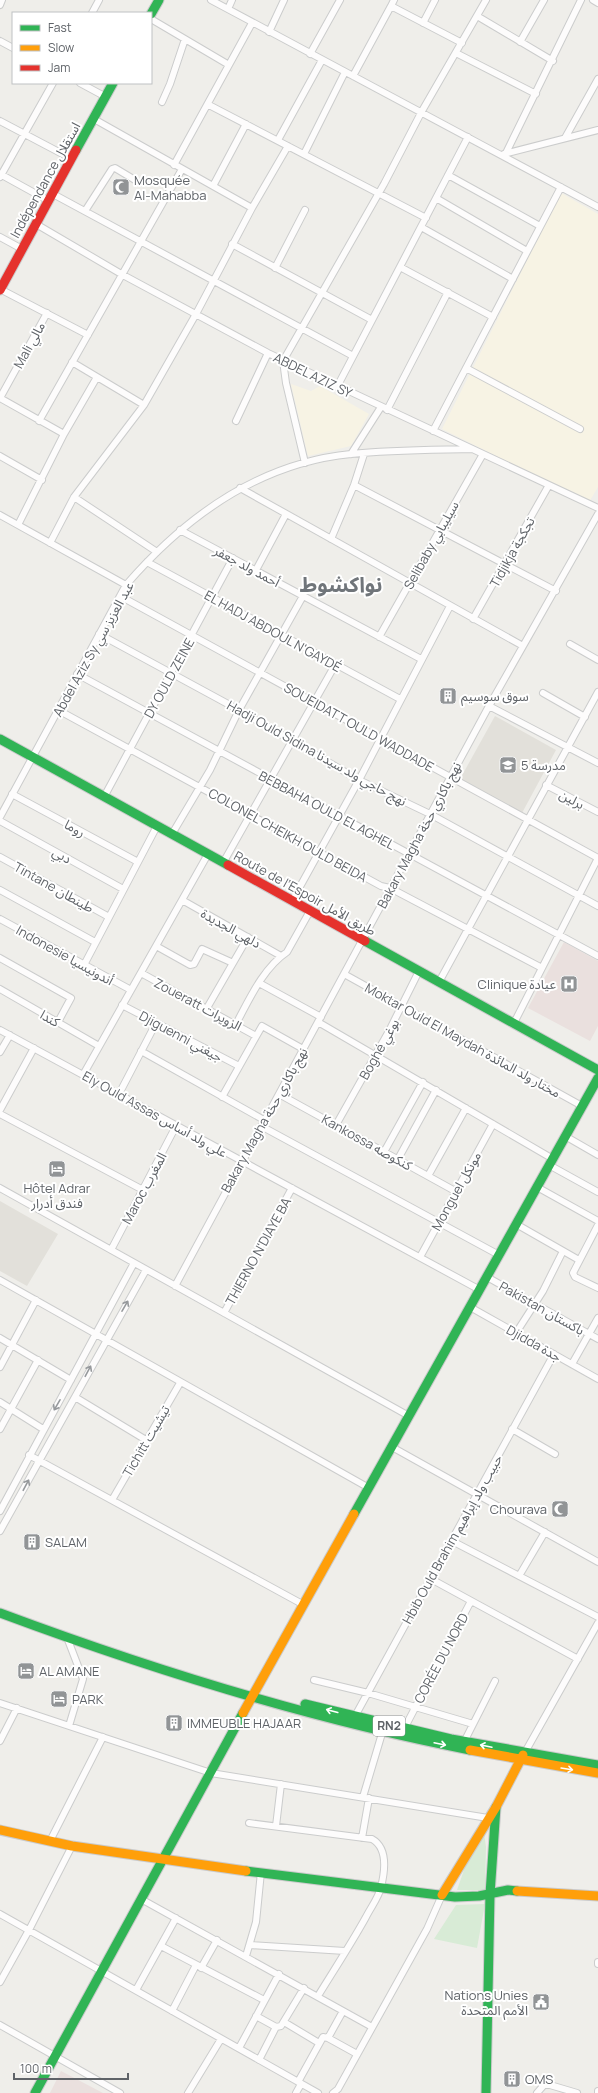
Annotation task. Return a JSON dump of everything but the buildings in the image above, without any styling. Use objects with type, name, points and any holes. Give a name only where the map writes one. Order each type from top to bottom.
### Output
[{"type":"main road","points":[[152,12],[159,0]]},
{"type":"main road","name":"Indépendance استقلال","points":[[0,289],[112,84]]},
{"type":"main road","name":"Route de l’Espoir طريق الأمل","points":[[0,739],[598,1070]]},
{"type":"main road","points":[[35,2093],[254,1695],[598,1078]]},
{"type":"main road","name":"RN2","points":[[0,1607],[139,1658],[254,1695]]},
{"type":"main road","name":"RN2","points":[[0,1614],[68,1640],[138,1664],[254,1695],[383,1729],[598,1773]]},
{"type":"main road","points":[[442,1895],[496,1807],[522,1757]]},
{"type":"main road","name":"RN2","points":[[522,1757],[598,1765]]},
{"type":"main road","points":[[486,2093],[490,1894],[496,1807]]},
{"type":"main road","points":[[0,1830],[72,1846],[163,1860],[442,1895],[466,1897],[508,1890],[598,1896]]},
{"type":"street","points":[[0,5],[2,0]]},
{"type":"street","points":[[93,12],[99,0]]},
{"type":"street","points":[[211,0],[310,54],[503,154],[598,207]]},
{"type":"street","points":[[228,9],[232,0]]},
{"type":"street","points":[[269,32],[284,0]]},
{"type":"street","points":[[310,54],[340,0]]},
{"type":"street","points":[[353,76],[394,0]]},
{"type":"street","points":[[423,23],[435,0]]},
{"type":"street","points":[[305,463],[286,382],[283,361],[379,193],[422,111],[486,0]]},
{"type":"street","points":[[520,42],[544,0]]},
{"type":"street","points":[[503,154],[553,61],[581,0]]},
{"type":"street","points":[[592,0],[598,3]]},
{"type":"street","points":[[391,6],[462,44]]},
{"type":"street","points":[[477,16],[553,61]]},
{"type":"street","points":[[152,20],[229,65]]},
{"type":"street","points":[[174,165],[252,23]]},
{"type":"street","points":[[162,102],[170,84],[185,39]]},
{"type":"street","points":[[0,41],[12,47]]},
{"type":"street","points":[[456,53],[536,94]]},
{"type":"street","points":[[278,140],[322,60]]},
{"type":"street","points":[[304,154],[345,72]]},
{"type":"street","points":[[565,138],[598,79]]},
{"type":"street","points":[[52,84],[0,175],[85,211],[214,280],[302,330],[353,356]]},
{"type":"street","points":[[82,84],[106,97]]},
{"type":"street","points":[[208,105],[426,218]]},
{"type":"street","points":[[94,119],[252,208]]},
{"type":"street","points":[[0,121],[72,159]]},
{"type":"street","points":[[213,186],[246,124]]},
{"type":"street","points":[[503,154],[598,130]]},
{"type":"street","points":[[337,387],[468,137]]},
{"type":"street","points":[[50,543],[74,497],[144,405],[196,314],[252,208],[288,146]]},
{"type":"street","points":[[85,211],[112,169],[115,168],[135,180]]},
{"type":"street","points":[[40,421],[182,169]]},
{"type":"street","points":[[448,175],[540,226]]},
{"type":"street","points":[[433,431],[561,187]]},
{"type":"street","points":[[436,198],[528,251]]},
{"type":"street","points":[[275,268],[305,210]]},
{"type":"street","name":"ABDEL AZIZ SY","points":[[36,224],[123,275],[283,361],[598,508]]},
{"type":"street","points":[[421,227],[513,279]]},
{"type":"street","points":[[0,237],[22,249]]},
{"type":"street","points":[[232,244],[372,320]]},
{"type":"street","points":[[400,267],[493,317]]},
{"type":"street","points":[[0,289],[88,335]]},
{"type":"street","points":[[351,454],[384,408],[448,292]]},
{"type":"street","name":"Mali مالي","points":[[0,398],[47,313]]},
{"type":"street","points":[[236,421],[268,353]]},
{"type":"street","points":[[72,362],[144,405]]},
{"type":"street","points":[[466,368],[580,429]]},
{"type":"street","points":[[18,525],[64,434],[97,377]]},
{"type":"street","points":[[0,398],[64,434]]},
{"type":"street","name":"Abdel Aziz Sy عبد العزيز سي","points":[[0,817],[2,806],[12,794],[33,758],[126,585],[180,530],[240,488],[266,476],[305,463],[351,454],[472,449]]},
{"type":"street","points":[[331,539],[354,486],[364,454]]},
{"type":"street","name":"Selibaby سيليبابي","points":[[379,637],[483,454]]},
{"type":"street","points":[[0,456],[42,480]]},
{"type":"street","name":"Tidjikja تجكجة","points":[[473,619],[506,564],[549,485]]},
{"type":"street","points":[[354,486],[440,529],[556,591]]},
{"type":"street","points":[[240,488],[523,646]]},
{"type":"street","points":[[74,497],[157,552]]},
{"type":"street","points":[[256,570],[286,514]]},
{"type":"street","name":"Bakary Magha نهج باكاري حخة","points":[[175,1286],[241,1161],[279,1094],[489,706],[556,591],[598,514]]},
{"type":"street","points":[[0,515],[126,585]]},
{"type":"street","name":"أحمد ولد جعفر","points":[[180,530],[421,659]]},
{"type":"street","name":"DY OULD ZEINE","points":[[104,797],[233,558]]},
{"type":"street","name":"EL HADJ ABDOUL N'GAYDÉ","points":[[147,562],[400,699]]},
{"type":"street","name":"SOUEIDATT OULD WADDADE","points":[[120,596],[598,858]]},
{"type":"street","points":[[172,834],[220,752],[239,710],[303,596]]},
{"type":"street","points":[[292,901],[359,780],[379,739],[450,606]]},
{"type":"street","name":"Hadji Ould Sidina نهج حاجي ولد سيدنا","points":[[100,634],[239,710],[359,780],[430,814],[598,906]]},
{"type":"street","points":[[570,644],[598,660]]},
{"type":"street","points":[[223,863],[335,665]]},
{"type":"street","name":"BEBBAHA OULD EL AGHEL","points":[[77,674],[598,956]]},
{"type":"street","points":[[439,982],[598,692]]},
{"type":"street","points":[[543,693],[585,717]]},
{"type":"street","points":[[489,706],[598,763]]},
{"type":"street","name":"COLONEL CHEIKH OULD BEIDA","points":[[58,710],[381,886],[390,888],[542,968]]},
{"type":"street","name":"برلين","points":[[546,785],[598,812]]},
{"type":"street","name":"روما","points":[[12,794],[138,862]]},
{"type":"street","name":"دبي","points":[[0,821],[123,889]]},
{"type":"street","points":[[84,965],[157,826]]},
{"type":"street","points":[[83,1075],[208,854]]},
{"type":"street","name":"Tintane طينطان","points":[[0,857],[109,917]]},
{"type":"street","points":[[514,1023],[598,858]]},
{"type":"street","points":[[0,890],[96,942]]},
{"type":"street","name":"دلهي الجديدة","points":[[182,900],[281,956]]},
{"type":"street","points":[[236,1024],[259,983],[281,956],[287,952],[310,911]]},
{"type":"street","name":"Indonesie أندونيسيا","points":[[0,919],[131,990]]},
{"type":"street","points":[[207,1008],[248,938]]},
{"type":"street","points":[[156,946],[190,965],[194,964],[200,950],[205,948],[233,963]]},
{"type":"street","points":[[0,958],[71,998],[58,1022]]},
{"type":"street","name":"Boghé بوغي","points":[[336,1125],[402,1006],[418,971]]},
{"type":"street","name":"Zoueratt الزويرات","points":[[141,973],[256,1036]]},
{"type":"street","name":"Moktar Ould El Maydah مختار ولد المائدة","points":[[344,974],[582,1106]]},
{"type":"street","points":[[259,983],[375,1055],[494,1124],[598,1192]]},
{"type":"street","name":"كندا","points":[[0,989],[99,1046]]},
{"type":"street","name":"Djiguenni جيغني","points":[[122,1005],[239,1066]]},
{"type":"street","points":[[118,1094],[156,1023]]},
{"type":"street","points":[[222,1097],[262,1026],[303,1049]]},
{"type":"street","name":"Ely Ould Assas علي ولد أساس","points":[[0,1030],[480,1290]]},
{"type":"street","points":[[0,1052],[10,1035]]},
{"type":"street","points":[[0,1110],[34,1048]]},
{"type":"street","points":[[141,1051],[222,1097],[263,1123],[499,1255]]},
{"type":"street","points":[[384,1152],[423,1082]]},
{"type":"street","points":[[398,1159],[436,1090]]},
{"type":"street","name":"Kankossa كنكوصه","points":[[279,1094],[455,1191]]},
{"type":"street","points":[[428,1176],[466,1108]]},
{"type":"street","points":[[0,1114],[143,1190]]},
{"type":"street","name":"Monguel مونكل","points":[[420,1257],[455,1191],[494,1124]]},
{"type":"street","name":"Maroc المغرب","points":[[110,1250],[176,1126]]},
{"type":"street","points":[[565,1136],[598,1155]]},
{"type":"street","points":[[537,1187],[598,1221]]},
{"type":"street","points":[[0,1188],[409,1416]]},
{"type":"street","name":"THIERNO N'DIAYE BA","points":[[224,1313],[292,1188]]},
{"type":"street","points":[[516,1224],[579,1260]]},
{"type":"street","points":[[598,1225],[579,1260],[573,1275],[598,1288]]},
{"type":"street","points":[[516,1333],[563,1251]]},
{"type":"street","points":[[0,1512],[3,1499],[71,1380],[94,1333],[134,1263]]},
{"type":"street","points":[[0,1532],[105,1340],[146,1270]]},
{"type":"street","name":"Pakistan باكستان","points":[[487,1277],[535,1302],[598,1339]]},
{"type":"street","points":[[0,1280],[180,1383],[369,1488]]},
{"type":"street","points":[[0,1367],[36,1300]]},
{"type":"street","name":"Djidda جدة","points":[[470,1307],[598,1378]]},
{"type":"street","points":[[572,1364],[598,1318]]},
{"type":"street","points":[[0,1338],[71,1380]]},
{"type":"street","name":"Hbib Ould Brahim حبيب ولد إبراهيم","points":[[353,1721],[554,1354]]},
{"type":"street","points":[[0,1429],[38,1360]]},
{"type":"street","name":"Tichitt تيشيت","points":[[112,1500],[180,1383]]},
{"type":"street","points":[[74,1397],[146,1440]]},
{"type":"street","points":[[0,1402],[43,1429]]},
{"type":"street","points":[[512,1429],[555,1454]]},
{"type":"street","points":[[392,1447],[598,1562]]},
{"type":"street","points":[[29,1455],[304,1605]]},
{"type":"street","points":[[3,1499],[14,1506]]},
{"type":"street","points":[[520,1576],[545,1532]]},
{"type":"street","points":[[452,1541],[598,1617]]},
{"type":"street","points":[[431,1579],[578,1660]]},
{"type":"street","name":"CORÉE DU NORD","points":[[402,1733],[472,1601]]},
{"type":"street","points":[[522,1757],[598,1623]]},
{"type":"street","points":[[68,1640],[83,1679],[69,1726]]},
{"type":"street","points":[[314,1680],[368,1693],[473,1724]]},
{"type":"street","points":[[464,1745],[495,1681]]},
{"type":"street","points":[[0,1703],[211,1773],[488,1818]]},
{"type":"street","points":[[0,1741],[17,1708]]},
{"type":"street","points":[[362,1838],[366,1798],[383,1729]]},
{"type":"street","points":[[50,1841],[103,1737]]},
{"type":"street","points":[[276,1826],[281,1784]]},
{"type":"street","points":[[248,1822],[362,1838],[378,1842],[384,1853],[381,1887],[346,1952],[318,1996]]},
{"type":"street","points":[[0,1982],[29,1930],[72,1846]]},
{"type":"street","points":[[246,1956],[256,1922],[261,1872]]},
{"type":"street","points":[[333,2093],[338,2089],[427,1929],[442,1895]]},
{"type":"street","points":[[141,1899],[372,2027]]},
{"type":"street","points":[[0,1914],[318,2093]]},
{"type":"street","points":[[136,1990],[176,1918]]},
{"type":"street","points":[[172,2010],[217,1940]]},
{"type":"street","points":[[250,1945],[346,1952]]},
{"type":"street","points":[[160,1946],[264,2000]]},
{"type":"street","points":[[239,2048],[278,1974]]},
{"type":"street","points":[[259,2060],[276,2027],[281,2026],[284,2022],[304,1988]]},
{"type":"street","points":[[328,2038],[343,2011]]},
{"type":"street","points":[[256,2016],[276,2027]]},
{"type":"street","points":[[284,2022],[319,2043]]},
{"type":"street","points":[[0,2025],[120,2093]]},
{"type":"street","points":[[296,2093],[323,2037],[328,2038],[357,2054]]},
{"type":"street","points":[[188,2093],[221,2039]]},
{"type":"street","points":[[537,2093],[544,2085],[550,2085],[577,2093]]},
{"type":"shaded area","points":[[561,193],[598,214],[598,487],[589,502],[442,429]]},
{"type":"shaded area","points":[[291,384],[311,391],[320,386],[369,414],[351,446],[308,456]]},
{"type":"shaded area","name":"مدرسة 5","points":[[495,716],[556,750],[522,813],[460,779]]},
{"type":"shaded area","name":"Clinique عيادة","points":[[564,942],[598,961],[598,1026],[590,1041],[528,1008]]},
{"type":"shaded area","points":[[0,1201],[58,1234],[27,1286],[0,1271]]},
{"type":"shaded area","points":[[61,2071],[103,2093],[50,2093]]},
{"type":"green space","points":[[484,1833],[486,1847],[485,1890],[457,1890],[471,1850]]},
{"type":"green space","points":[[485,1904],[477,1948],[434,1939],[456,1905]]},
{"type":"traffic: fast","points":[[152,12],[159,0]]},
{"type":"traffic: fast","points":[[76,150],[112,84]]},
{"type":"traffic: fast","points":[[0,739],[228,865]]},
{"type":"traffic: fast","points":[[365,941],[598,1070]]},
{"type":"traffic: fast","points":[[354,1514],[598,1078]]},
{"type":"traffic: fast","points":[[0,1613],[115,1654],[232,1691],[351,1724],[470,1750]]},
{"type":"traffic: fast","points":[[305,1704],[451,1739],[598,1765]]},
{"type":"traffic: fast","points":[[35,2093],[243,1713]]},
{"type":"traffic: fast","points":[[486,2093],[490,1894],[496,1807]]},
{"type":"traffic: fast","points":[[246,1871],[455,1897],[479,1896],[508,1890],[517,1891]]},
{"type":"traffic: slow","points":[[243,1713],[354,1514]]},
{"type":"traffic: slow","points":[[470,1750],[598,1773]]},
{"type":"traffic: slow","points":[[442,1895],[496,1807],[523,1755]]},
{"type":"traffic: slow","points":[[0,1830],[72,1846],[246,1871]]},
{"type":"traffic: slow","points":[[517,1891],[598,1896]]},
{"type":"traffic: jam","points":[[0,290],[76,150]]},
{"type":"traffic: jam","points":[[228,865],[365,941]]},
{"type":"place","name":"Mosquée Al-Mahabba","points":[[121,187]]},
{"type":"place","name":"سوق سوسيم","points":[[448,696]]},
{"type":"place","name":"مدرسة 5","points":[[508,765]]},
{"type":"place","name":"Clinique عيادة","points":[[569,984]]},
{"type":"place","name":"Hôtel Adrar فندق أدرار","points":[[57,1169]]},
{"type":"place","name":"Chourava","points":[[560,1509]]},
{"type":"place","name":"SALAM","points":[[32,1542]]},
{"type":"place","name":"AL AMANE","points":[[26,1671]]},
{"type":"place","name":"PARK","points":[[59,1699]]},
{"type":"place","name":"IMMEUBLE HAJAAR","points":[[174,1723]]},
{"type":"place","name":"Nations Unies الأمم المتحدة","points":[[541,2002]]},
{"type":"place","name":"OMS","points":[[512,2079]]},
{"type":"district","name":"نواكشوط","points":[[341,585]]}]
